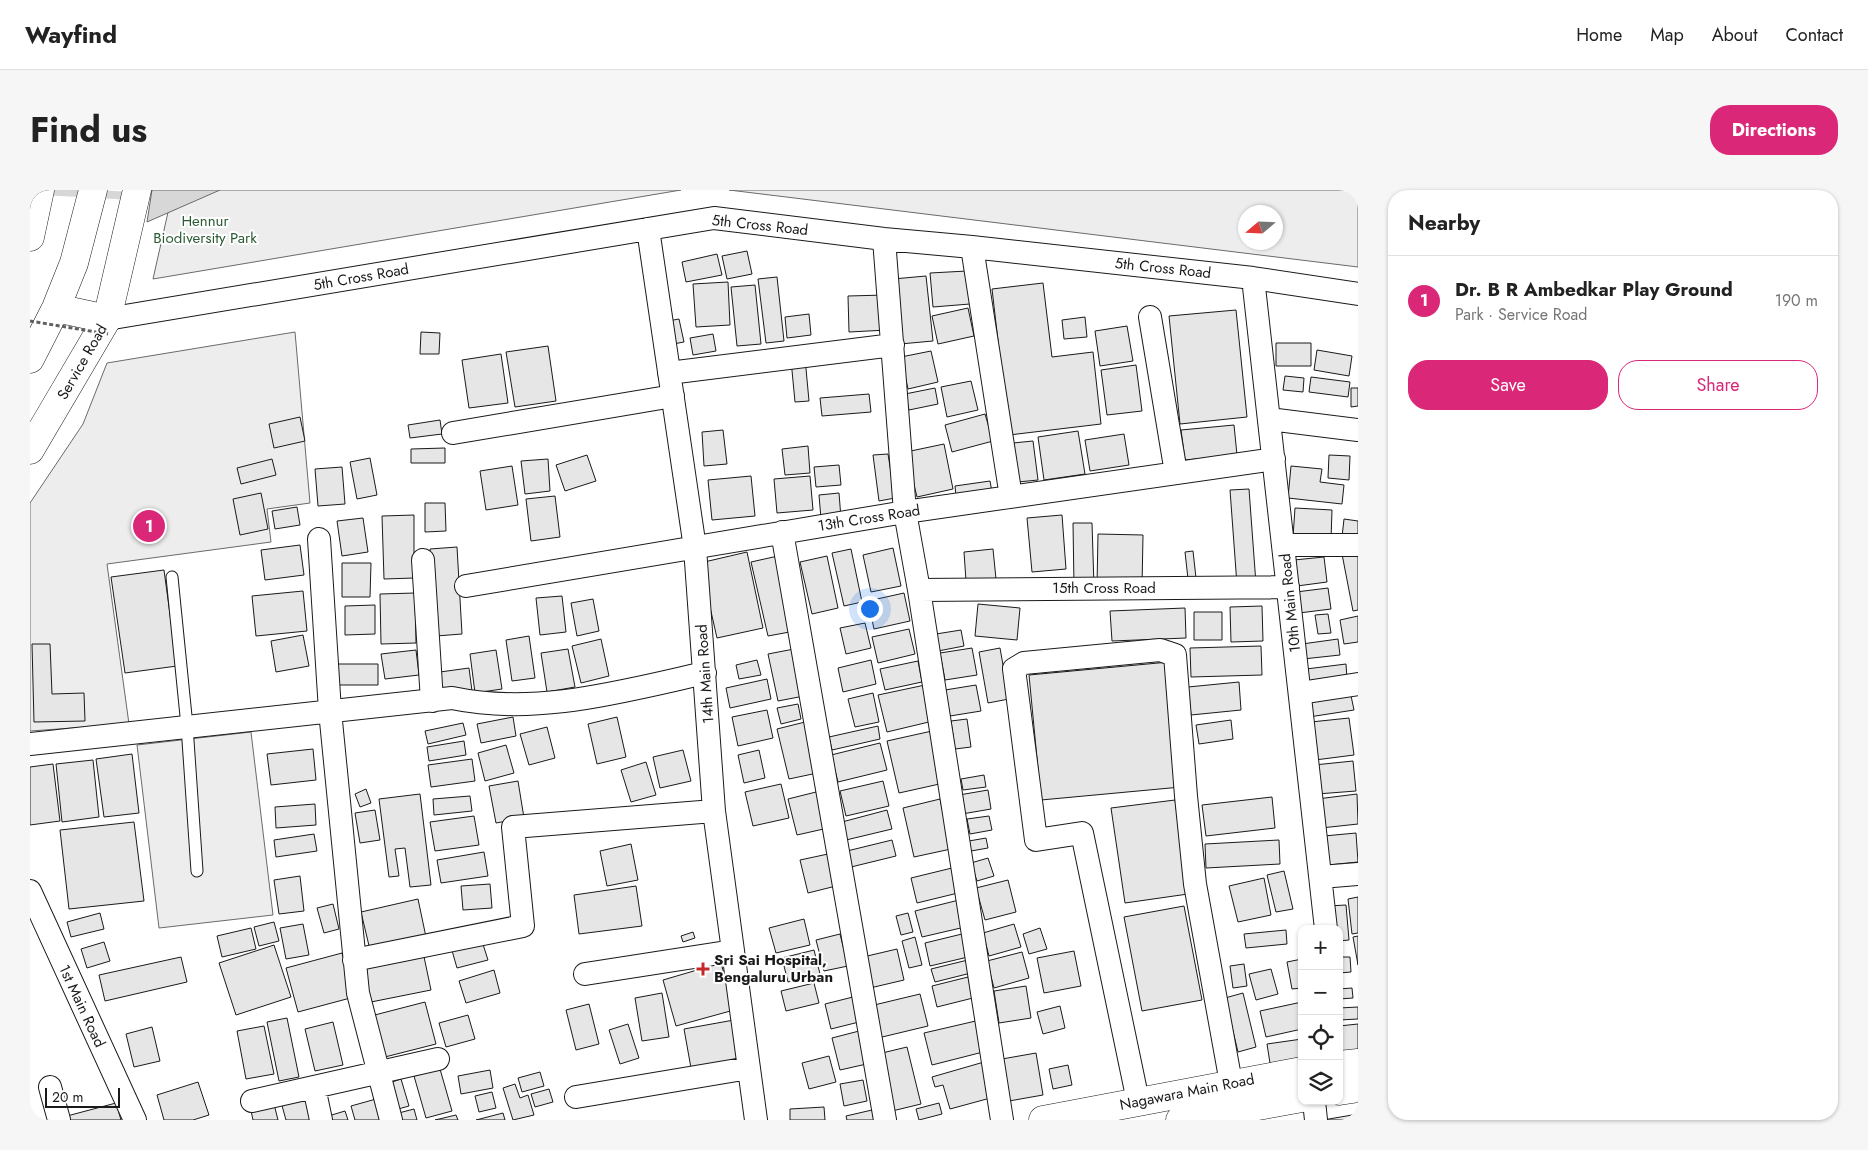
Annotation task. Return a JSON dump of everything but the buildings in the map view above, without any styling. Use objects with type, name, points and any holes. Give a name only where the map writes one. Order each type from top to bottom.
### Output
[{"type":"main road","points":[[30,238],[40,190]]},
{"type":"main road","points":[[30,359],[56,308],[74,263],[92,190]]},
{"type":"main road","name":"Service Road","points":[[30,450],[107,327],[135,199]]},
{"type":"main road","points":[[56,308],[107,327]]},
{"type":"main road","points":[[1343,1065],[1358,1063]]},
{"type":"main road","name":"Nagawara Main Road","points":[[1043,1120],[1298,1072]]},
{"type":"main road","points":[[1343,1090],[1358,1088]]},
{"type":"main road","name":"Nagawara Main Road","points":[[1180,1120],[1298,1099]]},
{"type":"street","name":"5th Cross Road","points":[[107,327],[714,218],[884,239],[1253,278],[1358,294]]},
{"type":"street","name":"14th Main Road","points":[[648,229],[696,548],[714,811],[756,1120]]},
{"type":"street","points":[[884,239],[905,512],[919,590],[1002,1120]]},
{"type":"street","points":[[972,247],[1012,497]]},
{"type":"street","name":"10th Main Road","points":[[1253,278],[1326,925]]},
{"type":"street","points":[[1150,317],[1176,473]]},
{"type":"street","points":[[670,373],[893,345]]},
{"type":"street","points":[[453,433],[673,396]]},
{"type":"street","points":[[1269,419],[1358,430]]},
{"type":"street","name":"13th Cross Road","points":[[466,586],[905,512],[1274,459]]},
{"type":"street","points":[[782,532],[885,1120]]},
{"type":"street","points":[[319,539],[330,711],[358,993],[391,1120]]},
{"type":"street","points":[[1283,545],[1358,545]]},
{"type":"street","points":[[423,560],[432,701]]},
{"type":"street","name":"15th Cross Road","points":[[919,590],[1288,587]]},
{"type":"street","points":[[1138,1101],[1082,833],[1036,840],[1014,669],[1024,663],[1160,650],[1175,655],[1195,884],[1231,1083]]},
{"type":"street","points":[[30,744],[452,698],[467,702],[545,704],[601,696],[705,673]]},
{"type":"street","points":[[1300,693],[1358,684]]},
{"type":"street","points":[[354,960],[523,926],[513,827],[714,811]]},
{"type":"street","points":[[1321,877],[1358,874]]},
{"type":"street","name":"1st Main Road","points":[[30,891],[135,1120]]},
{"type":"street","points":[[585,974],[733,951]]},
{"type":"street","points":[[252,1101],[438,1059]]},
{"type":"street","points":[[576,1097],[749,1068]]},
{"type":"street","points":[[314,1087],[321,1120]]},
{"type":"street","points":[[50,1088],[59,1120]]},
{"type":"street","points":[[1314,1105],[1316,1120]]},
{"type":"lane","points":[[172,577],[187,726],[197,871]]},
{"type":"path","points":[[30,321],[107,327]]},
{"type":"shaded area","points":[[152,190],[220,190],[147,222]]},
{"type":"shaded area","name":"Hennur Biodiversity Park","points":[[173,190],[681,190],[153,279]]},
{"type":"shaded area","points":[[729,190],[1358,190],[1358,267]]},
{"type":"shaded area","points":[[295,332],[310,503],[267,509],[271,542],[107,564],[129,724],[30,731],[30,503],[83,424],[107,363]]},
{"type":"shaded area","points":[[251,732],[273,915],[159,928],[137,745]]},
{"type":"waterway","points":[[43,191],[132,196]]},
{"type":"place","name":"Dr. B R Ambedkar Play Ground","points":[[149,526]]},
{"type":"place","name":"Sri Sai Hospital, Bengaluru Urban","points":[[703,969]]}]
